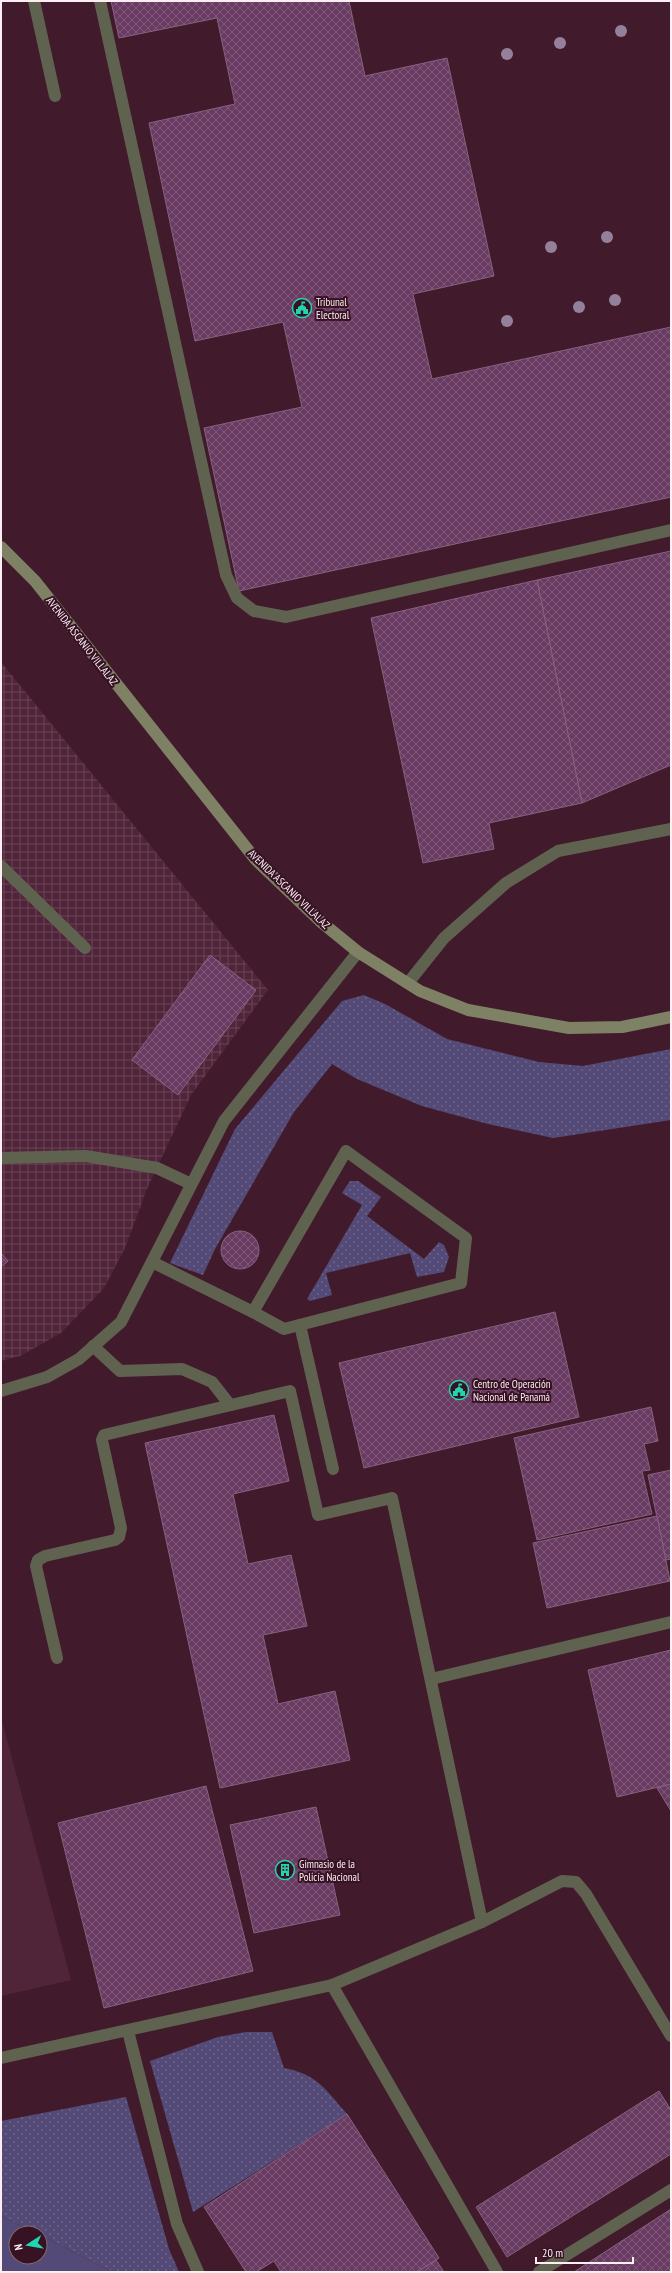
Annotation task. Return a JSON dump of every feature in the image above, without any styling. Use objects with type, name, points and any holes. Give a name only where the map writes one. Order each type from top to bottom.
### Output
[{"type":"main road","name":"AVENIDA ASCANIO VILLALAZ","points":[[1,547],[35,581],[256,860],[320,921],[358,952],[420,991],[468,1010],[568,1028],[622,1027],[671,1017]]},
{"type":"lane","points":[[34,1],[55,96]]},
{"type":"lane","points":[[100,1],[226,575],[237,598],[254,611],[286,617],[671,530]]},
{"type":"lane","points":[[408,983],[444,938],[500,888],[558,851],[671,829]]},
{"type":"lane","points":[[1,866],[85,948]]},
{"type":"lane","points":[[1,1391],[46,1377],[79,1359],[121,1322],[224,1121],[358,952]]},
{"type":"lane","points":[[152,1262],[284,1329],[461,1284],[466,1238],[346,1151],[253,1312]]},
{"type":"lane","points":[[1,1158],[86,1156],[157,1168],[192,1184]]},
{"type":"lane","points":[[300,1325],[333,1469]]},
{"type":"lane","points":[[94,1346],[120,1371],[182,1369],[212,1382],[230,1405]]},
{"type":"lane","points":[[57,1658],[36,1566],[38,1560],[45,1556],[115,1540],[119,1537],[121,1528],[102,1440],[104,1435],[290,1391],[318,1514],[392,1498],[482,1922]]},
{"type":"lane","points":[[431,1679],[671,1622]]},
{"type":"lane","points":[[1,2058],[332,1985],[482,1922],[562,1881],[576,1882],[586,1894],[671,2036]]},
{"type":"lane","points":[[332,1985],[497,2272]]},
{"type":"lane","points":[[128,2031],[177,2224],[198,2272]]},
{"type":"lane","points":[[539,2272],[671,2190]]},
{"type":"shaded area","points":[[1,662],[268,990],[191,1095],[147,1189],[125,1248],[104,1288],[61,1333],[20,1356],[1,1361]]},
{"type":"shaded area","points":[[364,995],[385,1004],[447,1039],[539,1062],[583,1066],[671,1049],[671,1120],[553,1138],[488,1124],[422,1106],[357,1079],[332,1064],[294,1112],[215,1249],[203,1275],[170,1263],[235,1129],[342,1001]]},
{"type":"shaded area","points":[[350,1181],[358,1181],[381,1197],[367,1216],[424,1259],[439,1242],[444,1245],[449,1257],[444,1272],[417,1277],[410,1253],[326,1273],[332,1295],[310,1301],[307,1299],[362,1205],[342,1193]]},
{"type":"shaded area","points":[[1,1717],[71,1980],[1,1996]]},
{"type":"shaded area","points":[[246,2032],[272,2032],[284,2068],[305,2074],[320,2084],[347,2114],[193,2212],[150,2061],[218,2037]]},
{"type":"shaded area","points":[[126,2097],[169,2249],[179,2272],[113,2272],[48,2239],[48,2225],[19,2225],[1,2216],[1,2121]]},
{"type":"shaded area","points":[[1,2216],[19,2225],[8,2225],[8,2265],[48,2265],[48,2239],[113,2272],[1,2272]]},
{"type":"building","name":"Tribunal Electoral","points":[[111,1],[349,1],[365,76],[447,58],[494,276],[413,294],[432,379],[671,327],[671,497],[239,591],[204,428],[302,407],[283,322],[195,341],[149,123],[235,104],[217,18],[119,38]]},
{"type":"building","points":[[671,551],[671,765],[582,803],[537,580]]},
{"type":"building","points":[[537,580],[582,803],[489,823],[494,849],[423,863],[371,618]]},
{"type":"building","points":[[210,955],[256,990],[178,1095],[132,1060]]},
{"type":"building","points":[[240,1231],[250,1234],[256,1240],[259,1250],[256,1260],[250,1266],[240,1269],[230,1266],[224,1260],[221,1250],[224,1240],[230,1234]]},
{"type":"building","points":[[1,1253],[8,1261],[1,1267]]},
{"type":"building","name":"Centro de Operación Nacional de Panamá","points":[[555,1312],[579,1417],[364,1468],[339,1363]]},
{"type":"building","points":[[651,1407],[658,1441],[644,1444],[650,1470],[642,1471],[652,1514],[537,1540],[514,1438]]},
{"type":"building","points":[[274,1415],[289,1481],[233,1494],[248,1564],[291,1555],[307,1626],[263,1635],[278,1704],[335,1691],[350,1760],[220,1788],[145,1443]]},
{"type":"building","points":[[671,1470],[671,1559],[666,1560],[648,1475]]},
{"type":"building","points":[[657,1516],[670,1581],[547,1608],[533,1543]]},
{"type":"building","points":[[671,1650],[671,1784],[617,1797],[588,1670]]},
{"type":"building","points":[[671,1784],[671,1811],[657,1788]]},
{"type":"building","points":[[206,1786],[253,1971],[104,2008],[58,1823]]},
{"type":"building","name":"Gimnasio de la Policía Nacional","points":[[316,1807],[340,1915],[254,1933],[230,1825]]},
{"type":"building","points":[[659,2091],[671,2110],[671,2154],[507,2257],[476,2207]]},
{"type":"building","points":[[347,2114],[439,2258],[417,2272],[281,2272],[274,2261],[256,2272],[246,2272],[204,2207]]},
{"type":"building","points":[[671,2209],[671,2272],[574,2272]]},
{"type":"building","points":[[436,2260],[444,2272],[417,2272]]},
{"type":"place","name":"Tribunal Electoral","points":[[302,308]]},
{"type":"place","name":"Centro de Operación Nacional de Panamá","points":[[459,1390]]},
{"type":"place","name":"Gimnasio de la Policía Nacional","points":[[285,1870]]}]
